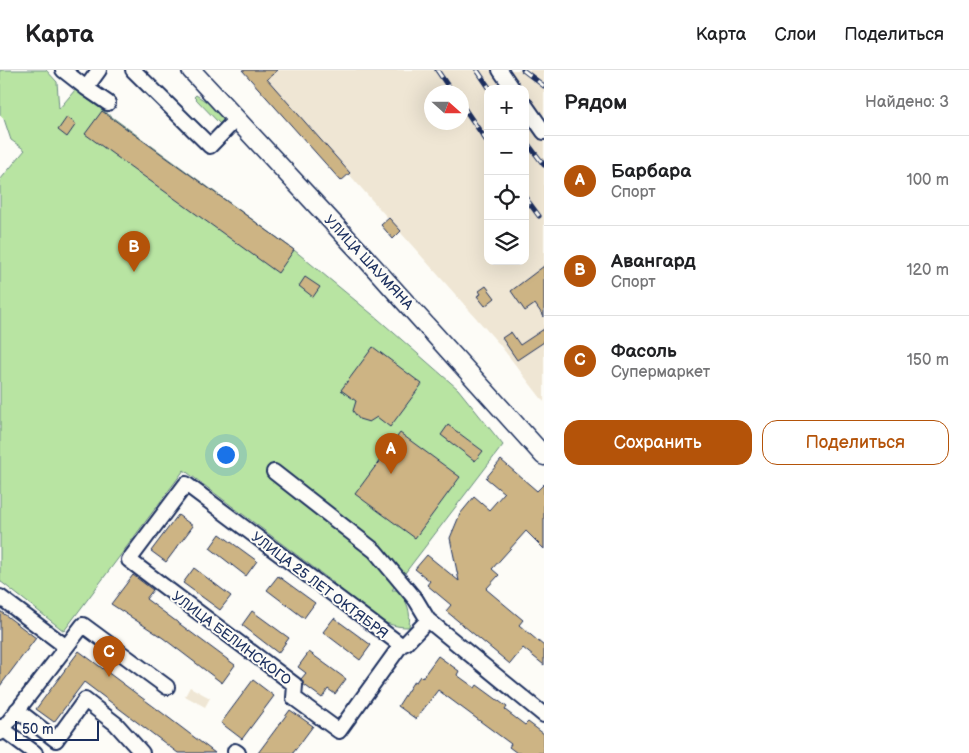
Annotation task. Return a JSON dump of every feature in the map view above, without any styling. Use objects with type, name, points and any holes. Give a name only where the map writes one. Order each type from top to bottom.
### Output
[{"type":"main road","name":"УЛИЦА ШАУМЯНА","points":[[191,70],[544,456]]},
{"type":"street","points":[[63,70],[108,103]]},
{"type":"street","points":[[86,88],[99,70]]},
{"type":"street","points":[[133,70],[210,146],[236,119]]},
{"type":"street","points":[[500,70],[510,85]]},
{"type":"street","points":[[529,111],[544,132]]},
{"type":"street","points":[[274,472],[375,551],[416,600],[428,620],[544,715]]},
{"type":"street","name":"УЛИЦА БЕЛИНСКОГО","points":[[209,501],[186,484],[129,560],[295,685],[294,698],[339,731],[401,645]]},
{"type":"street","name":"УЛИЦА 25 ЛЕТ ОКТЯБРЯ","points":[[209,501],[401,645],[406,644],[428,620]]},
{"type":"street","points":[[0,597],[65,646]]},
{"type":"street","points":[[35,753],[1,730],[82,625],[167,687]]},
{"type":"street","points":[[17,710],[56,740],[86,700],[116,724],[142,753]]},
{"type":"shaded area","points":[[257,70],[544,70],[544,402],[500,345]]},
{"type":"shaded area","points":[[190,687],[210,698],[205,707],[185,696]]},
{"type":"green space","points":[[0,70],[46,70],[57,82],[59,109],[75,90],[294,250],[378,319],[458,389],[503,445],[392,590],[397,590],[406,603],[410,616],[409,627],[387,623],[358,607],[331,586],[334,583],[184,470],[64,631],[0,581],[0,180],[25,150],[11,140],[4,119],[0,115]]},
{"type":"green space","points":[[196,95],[216,108],[226,120],[221,125],[194,97]]},
{"type":"building","points":[[242,70],[278,70],[267,79],[350,173],[341,181]]},
{"type":"building","points":[[102,111],[294,250],[278,273],[85,134]]},
{"type":"building","points":[[67,117],[76,124],[67,137],[58,130]]},
{"type":"building","points":[[389,218],[401,231],[393,239],[381,225]]},
{"type":"building","points":[[544,266],[544,317],[535,304],[525,311],[511,291]]},
{"type":"building","points":[[305,277],[320,287],[313,297],[299,286]]},
{"type":"building","points":[[486,286],[495,298],[485,306],[477,296],[481,294],[479,291]]},
{"type":"building","points":[[544,329],[544,342],[517,360],[502,338],[511,332],[520,345]]},
{"type":"building","points":[[373,347],[422,384],[390,427],[377,417],[369,422],[359,419],[353,411],[356,401],[341,390]]},
{"type":"building","points":[[448,425],[483,451],[475,461],[441,435]]},
{"type":"building","points":[[400,433],[460,477],[415,538],[355,494]]},
{"type":"building","points":[[501,460],[537,491],[544,484],[544,549],[526,531],[492,569],[499,575],[486,589],[523,620],[519,625],[544,646],[544,665],[523,648],[510,664],[446,611],[451,605],[427,585],[430,581],[415,569],[427,555],[459,581],[450,538],[460,514],[474,497],[489,510],[504,493],[486,478]]},
{"type":"building","points":[[178,515],[193,526],[166,562],[151,551]]},
{"type":"building","points":[[220,534],[257,561],[246,576],[210,548]]},
{"type":"building","points":[[194,568],[231,596],[220,610],[183,583]]},
{"type":"building","points":[[133,575],[153,590],[146,599],[235,665],[222,683],[163,638],[111,604]]},
{"type":"building","points":[[278,576],[315,603],[304,618],[267,590]]},
{"type":"building","points":[[0,611],[36,638],[0,686]]},
{"type":"building","points":[[252,611],[289,638],[278,653],[242,625]]},
{"type":"building","points":[[334,618],[371,645],[360,660],[323,632]]},
{"type":"building","points":[[79,651],[215,753],[178,753],[84,682],[54,722],[36,709]]},
{"type":"building","points":[[309,652],[346,679],[335,694],[328,689],[322,698],[303,684],[301,679],[306,673],[298,667]]},
{"type":"building","points":[[438,656],[459,671],[457,675],[475,688],[477,685],[507,707],[505,710],[525,725],[528,722],[544,734],[544,753],[517,753],[509,747],[511,744],[438,690],[416,719],[398,706],[414,681],[416,682],[420,676],[422,678]]},
{"type":"building","points":[[253,680],[274,696],[242,739],[221,723]]},
{"type":"building","points":[[290,710],[313,726],[293,753],[258,753]]},
{"type":"railway","points":[[437,70],[447,85]]},
{"type":"railway","points":[[477,70],[487,85]]},
{"type":"railway","points":[[523,70],[544,86]]},
{"type":"railway","points":[[469,115],[484,137]]},
{"type":"railway","points":[[529,145],[544,165]]},
{"type":"railway","points":[[529,202],[539,216]]},
{"type":"place","name":"Авангард","points":[[134,272]]},
{"type":"place","name":"Барбара","points":[[391,474]]},
{"type":"place","name":"Фасоль","points":[[109,677]]}]
